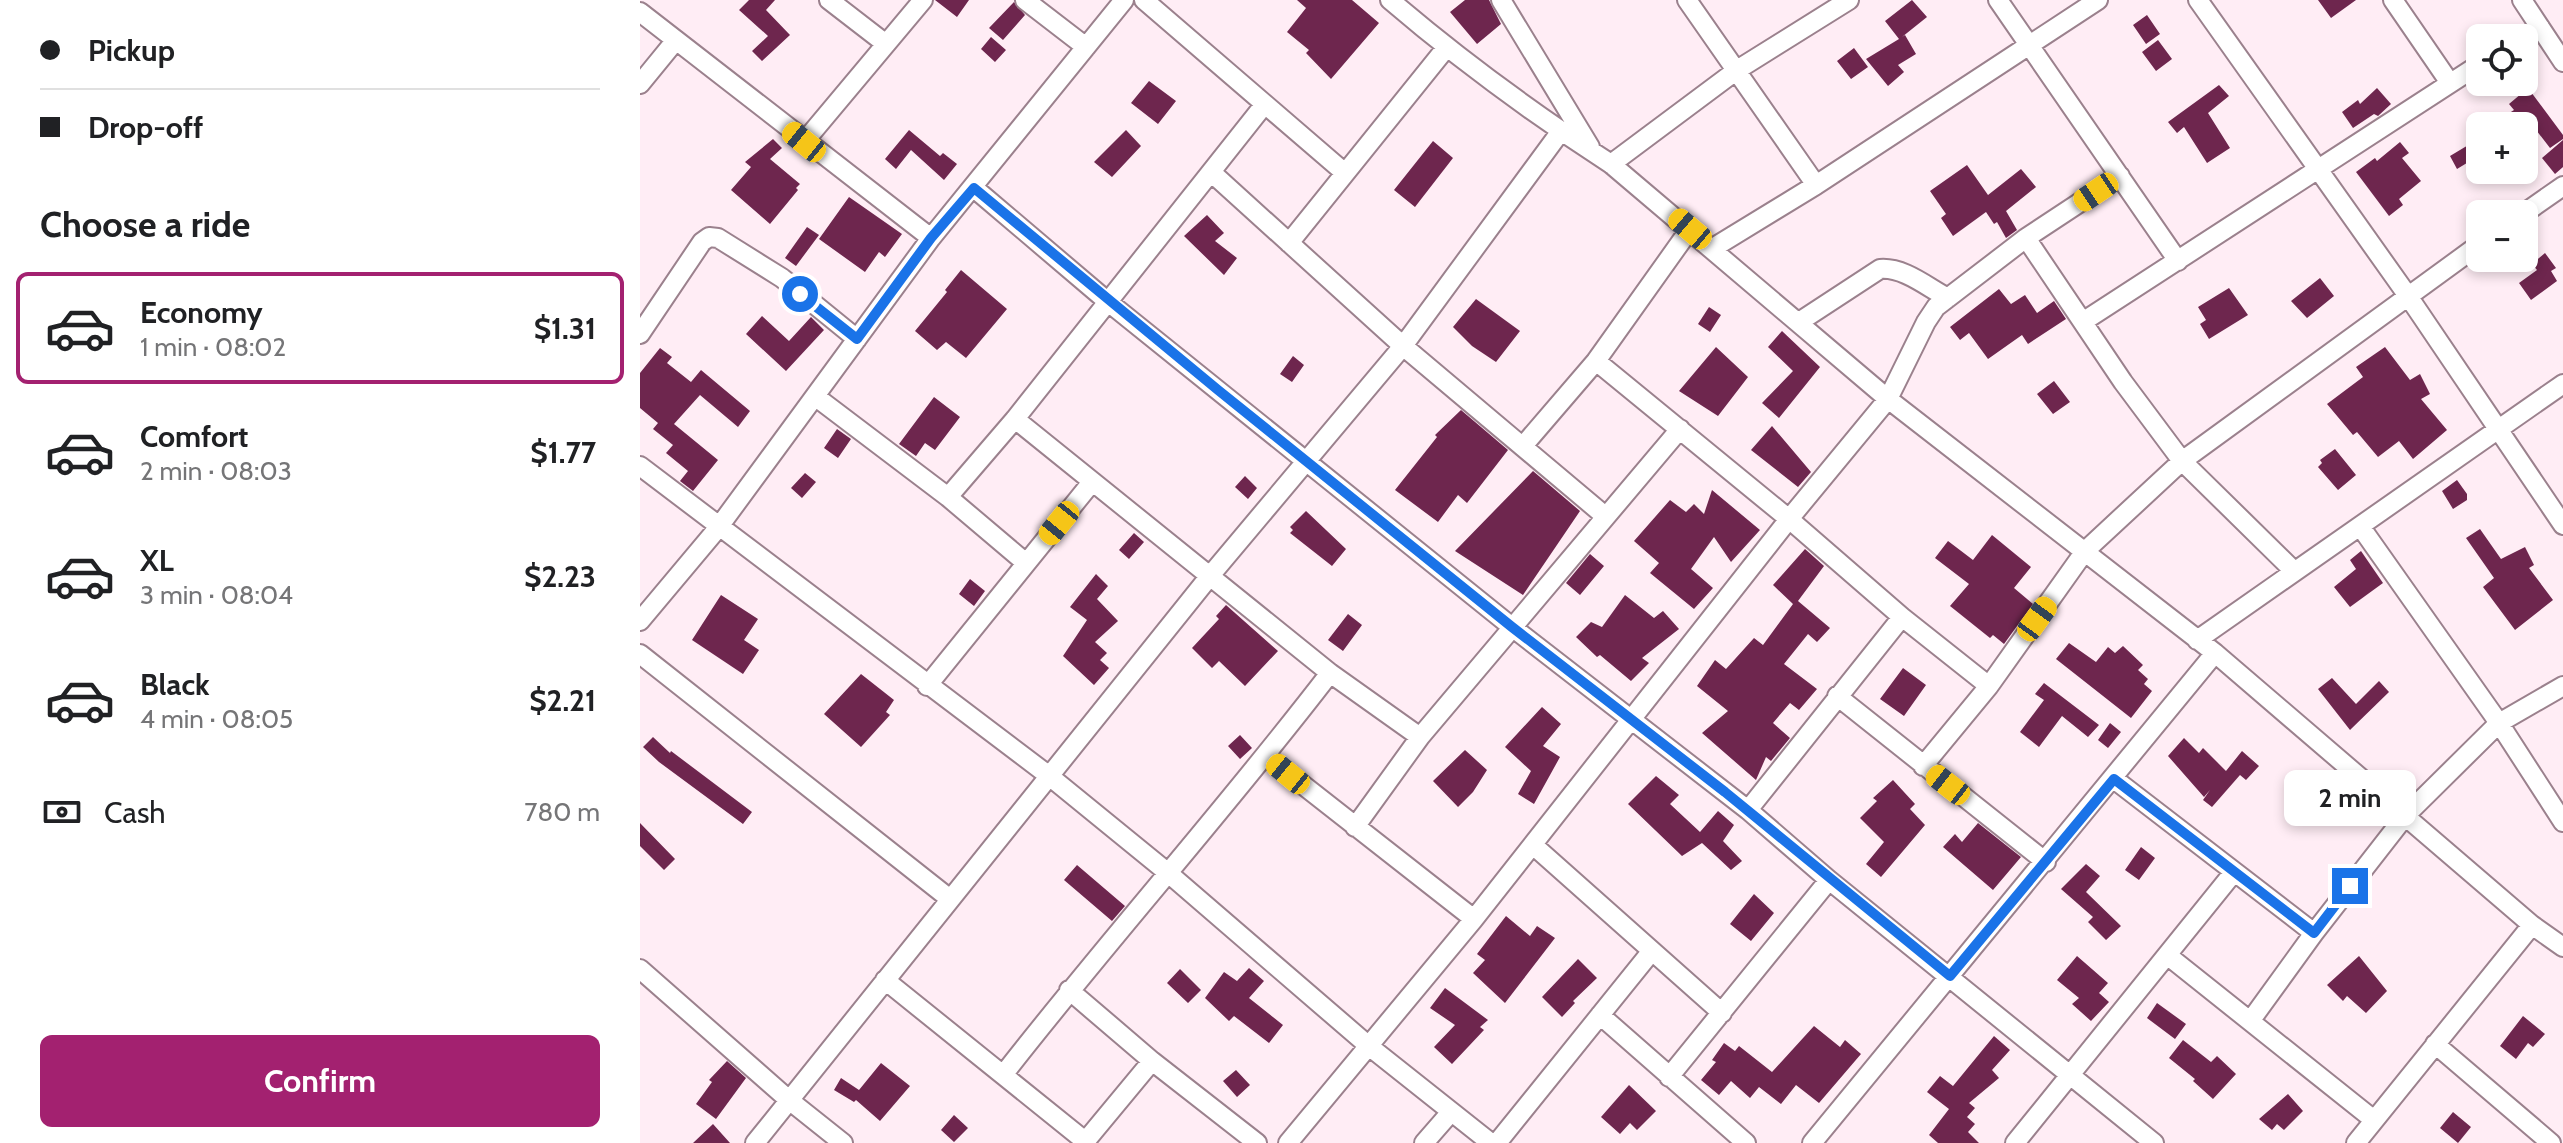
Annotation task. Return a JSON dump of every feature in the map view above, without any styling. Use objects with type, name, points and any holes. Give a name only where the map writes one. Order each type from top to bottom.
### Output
[{"type":"street","points":[[829,0],[886,44]]},
{"type":"street","points":[[804,142],[923,0]]},
{"type":"street","points":[[1025,0],[1086,47]]},
{"type":"street","points":[[640,621],[718,528],[931,238],[1124,0]]},
{"type":"street","points":[[1144,0],[1345,173]]},
{"type":"street","points":[[1390,0],[1446,48],[1611,164],[1888,399],[2215,653],[2532,925],[2563,947]]},
{"type":"street","points":[[1501,0],[1594,153]]},
{"type":"street","points":[[1687,0],[1816,185]]},
{"type":"street","points":[[1611,164],[1737,70],[1849,0]]},
{"type":"street","points":[[1998,0],[2178,261]]},
{"type":"street","points":[[1713,248],[1816,185],[2098,0]]},
{"type":"street","points":[[2198,0],[2408,296],[2563,525]]},
{"type":"street","points":[[2393,0],[2450,83]]},
{"type":"street","points":[[2522,0],[2563,62]]},
{"type":"street","points":[[640,12],[931,238]]},
{"type":"street","points":[[640,84],[676,40]]},
{"type":"street","points":[[1289,243],[1446,48]]},
{"type":"street","points":[[2084,321],[2466,73]]},
{"type":"street","points":[[948,497],[1015,419],[1264,105]]},
{"type":"street","points":[[755,1143],[1048,775],[1403,346],[1561,131]]},
{"type":"street","points":[[1211,172],[1403,346],[1605,516]]},
{"type":"street","points":[[1288,1143],[1474,919],[1789,519],[1888,399],[1936,307],[2026,238],[2120,176]]},
{"type":"street","points":[[2538,204],[2563,186]]},
{"type":"street","points":[[974,188],[1107,301],[1512,627],[1748,810],[1829,880],[2154,1143]]},
{"type":"street","points":[[1523,446],[1596,361],[1690,229]]},
{"type":"street","points":[[643,322],[702,242],[709,237],[718,238],[782,278],[857,339]]},
{"type":"street","points":[[2026,238],[2123,382],[2182,461],[2294,571]]},
{"type":"street","points":[[1923,766],[1989,686],[2085,551],[2182,461],[2466,254]]},
{"type":"street","points":[[1799,322],[1880,269],[1902,272],[1948,298]]},
{"type":"street","points":[[1596,361],[1989,686]]},
{"type":"street","points":[[2197,640],[2563,384]]},
{"type":"street","points":[[816,397],[948,497],[1026,563]]},
{"type":"street","points":[[1015,419],[1330,673],[1420,737]]},
{"type":"street","points":[[1355,827],[1420,737],[1680,429]]},
{"type":"street","points":[[640,466],[1048,775],[1167,872],[1370,1047],[1491,1143]]},
{"type":"street","points":[[927,686],[1092,482]]},
{"type":"street","points":[[2360,526],[2499,723],[2563,822]]},
{"type":"street","points":[[1748,810],[1902,617]]},
{"type":"street","points":[[1812,1143],[2215,653]]},
{"type":"street","points":[[640,654],[950,899]]},
{"type":"street","points":[[1003,1075],[1069,990],[1266,756],[1330,673]]},
{"type":"street","points":[[2251,1020],[2406,815],[2499,723],[2563,686]]},
{"type":"street","points":[[1837,696],[2046,862]]},
{"type":"street","points":[[1266,756],[1474,919]]},
{"type":"street","points":[[2114,779],[2314,933]]},
{"type":"street","points":[[1533,845],[1722,1013]]},
{"type":"street","points":[[2015,1143],[2234,872]]},
{"type":"street","points":[[1669,1077],[1829,880]]},
{"type":"street","points":[[2356,1143],[2532,925]]},
{"type":"street","points":[[1497,1143],[1651,952]]},
{"type":"street","points":[[2167,955],[2374,1120]]},
{"type":"street","points":[[640,969],[789,1100],[843,1143]]},
{"type":"street","points":[[885,980],[1084,1142],[1152,1061]]},
{"type":"street","points":[[1069,990],[1152,1061],[1257,1143]]},
{"type":"street","points":[[1600,1015],[1746,1143]]},
{"type":"street","points":[[2435,1044],[2551,1143]]},
{"type":"street","points":[[1424,1143],[1451,1112]]},
{"type":"building","points":[[749,0],[775,0],[766,10],[790,35],[762,61],[752,51],[768,36],[739,10]]},
{"type":"building","points":[[935,0],[969,0],[957,17]]},
{"type":"building","points":[[1297,0],[1352,0],[1379,23],[1331,79],[1306,53],[1309,50],[1287,32],[1306,8]]},
{"type":"building","points":[[1465,0],[1489,0],[1501,24],[1477,44],[1450,12]]},
{"type":"building","points":[[1912,0],[1927,17],[1902,37],[1905,35],[1916,54],[1898,65],[1904,72],[1888,86],[1866,59],[1899,39],[1885,21]]},
{"type":"building","points":[[2318,0],[2356,0],[2331,18]]},
{"type":"building","points":[[1014,2],[1025,15],[1003,40],[989,28]]},
{"type":"building","points":[[2147,15],[2160,34],[2146,44],[2133,25]]},
{"type":"building","points":[[991,37],[1006,50],[995,62],[981,49]]},
{"type":"building","points":[[2158,40],[2172,59],[2156,71],[2142,52]]},
{"type":"building","points":[[1854,48],[1868,67],[1851,79],[1837,61]]},
{"type":"building","points":[[1149,81],[1176,101],[1158,124],[1131,103]]},
{"type":"building","points":[[2219,85],[2229,96],[2208,113],[2230,148],[2207,163],[2184,127],[2177,133],[2168,122]]},
{"type":"building","points":[[2377,88],[2391,104],[2378,116],[2374,114],[2353,128],[2342,112],[2358,100],[2360,104]]},
{"type":"building","points":[[2518,96],[2534,96],[2563,139],[2550,148],[2538,132],[2538,112],[2511,112],[2514,110],[2509,104]]},
{"type":"building","points":[[909,130],[940,156],[943,153],[957,164],[944,180],[911,150],[896,169],[885,159]]},
{"type":"building","points":[[1126,130],[1141,146],[1112,177],[1094,162]]},
{"type":"building","points":[[773,139],[782,148],[770,159],[800,184],[770,224],[731,190],[751,167],[745,162]]},
{"type":"building","points":[[2563,140],[2563,167],[2555,174],[2542,158]]},
{"type":"building","points":[[1433,141],[1453,158],[1415,207],[1394,190]]},
{"type":"building","points":[[2400,142],[2409,153],[2402,158],[2421,181],[2399,199],[2403,205],[2389,216],[2356,172],[2375,158],[2377,161]]},
{"type":"building","points":[[2466,146],[2466,164],[2457,169],[2450,156]]},
{"type":"building","points":[[1967,165],[1988,195],[2021,169],[2036,187],[2006,211],[2017,230],[2006,238],[1997,222],[1994,224],[1986,212],[1953,236],[1941,218],[1946,214],[1930,191]]},
{"type":"building","points":[[849,197],[902,234],[885,257],[879,252],[865,272],[819,239]]},
{"type":"building","points":[[1207,215],[1224,233],[1215,241],[1237,258],[1224,275],[1184,236]]},
{"type":"building","points":[[807,227],[819,235],[796,266],[785,258]]},
{"type":"building","points":[[2545,253],[2556,268],[2551,271],[2557,281],[2531,300],[2519,283],[2538,272],[2538,259]]},
{"type":"building","points":[[961,270],[1007,309],[966,358],[946,342],[937,350],[915,331]]},
{"type":"building","points":[[2320,278],[2334,296],[2307,318],[2291,301]]},
{"type":"building","points":[[2229,288],[2248,315],[2209,339],[2200,324],[2206,320],[2198,307]]},
{"type":"building","points":[[1999,289],[2011,304],[2025,295],[2037,313],[2054,301],[2066,319],[2028,344],[2022,335],[1988,359],[1969,333],[1960,340],[1950,327]]},
{"type":"building","points":[[1476,299],[1520,331],[1496,362],[1472,346],[1453,327]]},
{"type":"building","points":[[1709,307],[1721,315],[1710,332],[1698,324]]},
{"type":"building","points":[[762,316],[789,341],[811,317],[824,330],[786,371],[746,334]]},
{"type":"building","points":[[1782,331],[1820,367],[1779,418],[1762,403],[1793,371],[1768,347]]},
{"type":"building","points":[[1716,347],[1748,377],[1718,416],[1679,391]]},
{"type":"building","points":[[2385,347],[2410,380],[2420,374],[2430,394],[2421,399],[2447,430],[2413,459],[2399,441],[2378,457],[2357,432],[2353,435],[2327,404],[2363,377],[2356,367]]},
{"type":"building","points":[[660,348],[672,357],[667,363],[691,382],[701,370],[750,411],[738,427],[700,395],[674,424],[718,460],[693,491],[680,481],[688,471],[666,453],[673,445],[653,429],[658,423],[640,408],[640,373]]},
{"type":"building","points":[[1293,356],[1304,365],[1292,382],[1280,374]]},
{"type":"building","points":[[2054,381],[2070,402],[2053,414],[2037,394]]},
{"type":"building","points":[[934,397],[960,417],[935,450],[925,443],[916,456],[899,444]]},
{"type":"building","points":[[1461,410],[1508,450],[1467,503],[1458,495],[1438,522],[1395,490],[1437,437],[1435,435]]},
{"type":"building","points":[[1772,426],[1811,472],[1798,487],[1751,450]]},
{"type":"building","points":[[837,429],[851,439],[838,458],[824,448]]},
{"type":"building","points":[[2335,449],[2356,475],[2338,490],[2318,467],[2322,463],[2320,460]]},
{"type":"building","points":[[1533,471],[1580,511],[1523,595],[1455,551]]},
{"type":"building","points":[[805,473],[816,482],[802,498],[791,488]]},
{"type":"building","points":[[1245,476],[1257,488],[1248,499],[1235,487]]},
{"type":"building","points":[[2457,480],[2467,494],[2467,500],[2453,509],[2442,491]]},
{"type":"building","points":[[1712,490],[1760,530],[1731,562],[1714,537],[1691,569],[1713,588],[1694,609],[1650,573],[1659,563],[1634,541],[1670,500],[1686,512],[1694,504],[1704,514]]},
{"type":"building","points":[[1306,511],[1346,549],[1332,566],[1290,533],[1293,530],[1290,527]]},
{"type":"building","points":[[2480,529],[2501,559],[2525,547],[2534,565],[2529,568],[2553,600],[2515,630],[2483,587],[2494,578],[2466,538]]},
{"type":"building","points":[[1134,533],[1144,542],[1129,559],[1119,550]]},
{"type":"building","points":[[1992,535],[2031,567],[2014,588],[2033,604],[2004,644],[1993,635],[1990,638],[1950,606],[1969,584],[1935,558],[1948,541],[1973,560]]},
{"type":"building","points":[[1805,549],[1824,566],[1798,601],[1830,628],[1817,642],[1808,634],[1784,664],[1817,689],[1799,710],[1790,703],[1773,723],[1790,738],[1771,761],[1766,757],[1756,780],[1702,733],[1728,711],[1697,686],[1715,660],[1726,669],[1754,638],[1763,645],[1793,604],[1773,585]]},
{"type":"building","points":[[2361,551],[2383,583],[2350,607],[2334,587],[2356,569],[2350,560]]},
{"type":"building","points":[[1590,554],[1604,566],[1580,595],[1566,583]]},
{"type":"building","points":[[1096,574],[1108,586],[1097,599],[1118,621],[1095,642],[1107,653],[1100,660],[1109,668],[1094,685],[1063,656],[1087,620],[1070,607]]},
{"type":"building","points":[[970,579],[985,591],[974,606],[959,594]]},
{"type":"building","points":[[721,595],[758,619],[744,640],[759,650],[743,674],[692,640]]},
{"type":"building","points":[[1625,595],[1654,618],[1663,611],[1679,629],[1642,658],[1649,663],[1631,681],[1600,655],[1597,657],[1576,637],[1591,622],[1602,627]]},
{"type":"building","points":[[1226,605],[1278,651],[1245,686],[1219,661],[1212,668],[1192,648],[1219,619],[1216,616]]},
{"type":"building","points":[[1348,614],[1362,625],[1343,651],[1328,640]]},
{"type":"building","points":[[2069,643],[2096,662],[2108,647],[2115,653],[2123,646],[2143,665],[2138,670],[2148,679],[2144,684],[2152,691],[2131,718],[2056,659]]},
{"type":"building","points":[[1903,668],[1926,685],[1904,716],[1880,699]]},
{"type":"building","points":[[861,674],[894,700],[886,712],[890,715],[861,747],[824,714]]},
{"type":"building","points":[[2332,678],[2356,704],[2379,681],[2389,692],[2350,730],[2318,689]]},
{"type":"building","points":[[2044,683],[2099,725],[2088,737],[2062,716],[2039,747],[2020,732],[2044,700],[2035,694]]},
{"type":"building","points":[[1542,707],[1561,724],[1543,746],[1560,757],[1534,804],[1518,794],[1531,771],[1505,747]]},
{"type":"building","points":[[2110,723],[2121,732],[2108,748],[2098,740]]},
{"type":"building","points":[[1240,735],[1252,748],[1240,759],[1228,746]]},
{"type":"building","points":[[653,737],[670,753],[752,812],[743,824],[643,747]]},
{"type":"building","points":[[2184,738],[2199,753],[2203,748],[2226,771],[2242,751],[2259,766],[2246,780],[2240,775],[2212,807],[2203,800],[2210,790],[2204,797],[2168,756]]},
{"type":"building","points":[[1465,750],[1487,770],[1473,792],[1458,807],[1433,781]]},
{"type":"building","points":[[1656,776],[1679,795],[1670,804],[1700,832],[1718,811],[1734,825],[1723,841],[1742,861],[1731,870],[1702,843],[1682,856],[1628,804]]},
{"type":"building","points":[[1893,780],[1915,804],[1910,809],[1925,825],[1881,877],[1866,864],[1884,842],[1860,818],[1877,801],[1873,798]]},
{"type":"building","points":[[640,823],[675,859],[664,870],[640,846]]},
{"type":"building","points":[[1978,823],[2021,857],[1993,890],[1943,847],[1955,834],[1962,842]]},
{"type":"building","points":[[2141,847],[2155,858],[2139,880],[2125,870]]},
{"type":"building","points":[[2086,864],[2100,876],[2086,892],[2121,926],[2106,940],[2088,922],[2093,917],[2061,889]]},
{"type":"building","points":[[1077,865],[1125,906],[1112,921],[1064,880]]},
{"type":"building","points":[[1754,894],[1774,913],[1751,941],[1730,924]]},
{"type":"building","points":[[1506,916],[1530,936],[1537,926],[1555,938],[1505,1003],[1473,973],[1485,960],[1477,954]]},
{"type":"building","points":[[2077,956],[2108,983],[2099,993],[2109,1002],[2091,1021],[2072,1004],[2079,998],[2057,980]]},
{"type":"building","points":[[2359,956],[2387,991],[2366,1013],[2347,996],[2343,1001],[2327,985]]},
{"type":"building","points":[[1578,959],[1597,978],[1573,1001],[1575,1003],[1562,1017],[1542,997]]},
{"type":"building","points":[[1249,968],[1264,981],[1249,998],[1283,1025],[1269,1043],[1234,1016],[1229,1021],[1205,998],[1224,972],[1237,981]]},
{"type":"building","points":[[1180,969],[1201,990],[1188,1003],[1167,983]]},
{"type":"building","points":[[1445,988],[1488,1020],[1480,1027],[1484,1030],[1452,1064],[1434,1047],[1455,1025],[1430,1008]]},
{"type":"building","points":[[2157,1003],[2186,1024],[2175,1039],[2147,1018]]},
{"type":"building","points":[[2523,1016],[2545,1034],[2533,1047],[2528,1043],[2516,1059],[2500,1046]]},
{"type":"building","points":[[1814,1026],[1840,1047],[1845,1040],[1861,1054],[1819,1103],[1796,1085],[1781,1104],[1759,1087],[1750,1098],[1731,1081],[1719,1095],[1701,1080],[1716,1062],[1712,1060],[1724,1043],[1735,1051],[1739,1046],[1772,1072]]},
{"type":"building","points":[[1994,1036],[2010,1050],[1992,1070],[1999,1078],[1969,1103],[1975,1108],[1967,1117],[1975,1124],[1968,1132],[1979,1143],[1938,1143],[1929,1135],[1949,1109],[1927,1092],[1940,1076],[1953,1086]]},
{"type":"building","points":[[2183,1040],[2211,1062],[2217,1056],[2236,1074],[2213,1099],[2169,1058]]},
{"type":"building","points":[[727,1061],[746,1078],[716,1119],[696,1104],[712,1082],[709,1080]]},
{"type":"building","points":[[881,1063],[910,1086],[880,1121],[856,1100],[854,1102],[834,1090],[841,1078],[859,1090]]},
{"type":"building","points":[[1236,1070],[1250,1085],[1237,1097],[1223,1081]]},
{"type":"building","points":[[1629,1085],[1656,1111],[1637,1130],[1630,1123],[1620,1134],[1601,1117]]},
{"type":"building","points":[[2288,1094],[2303,1111],[2284,1130],[2277,1124],[2272,1130],[2259,1119]]},
{"type":"building","points":[[2453,1112],[2471,1127],[2458,1143],[2440,1128]]},
{"type":"building","points":[[954,1115],[968,1128],[954,1142],[941,1130]]},
{"type":"building","points":[[713,1124],[730,1143],[693,1143]]},
{"type":"route","points":[[800,294],[857,339],[931,238],[974,188],[1107,301],[1512,627],[1748,810],[1829,880],[1950,976],[2114,779],[2314,933],[2350,886]]}]
